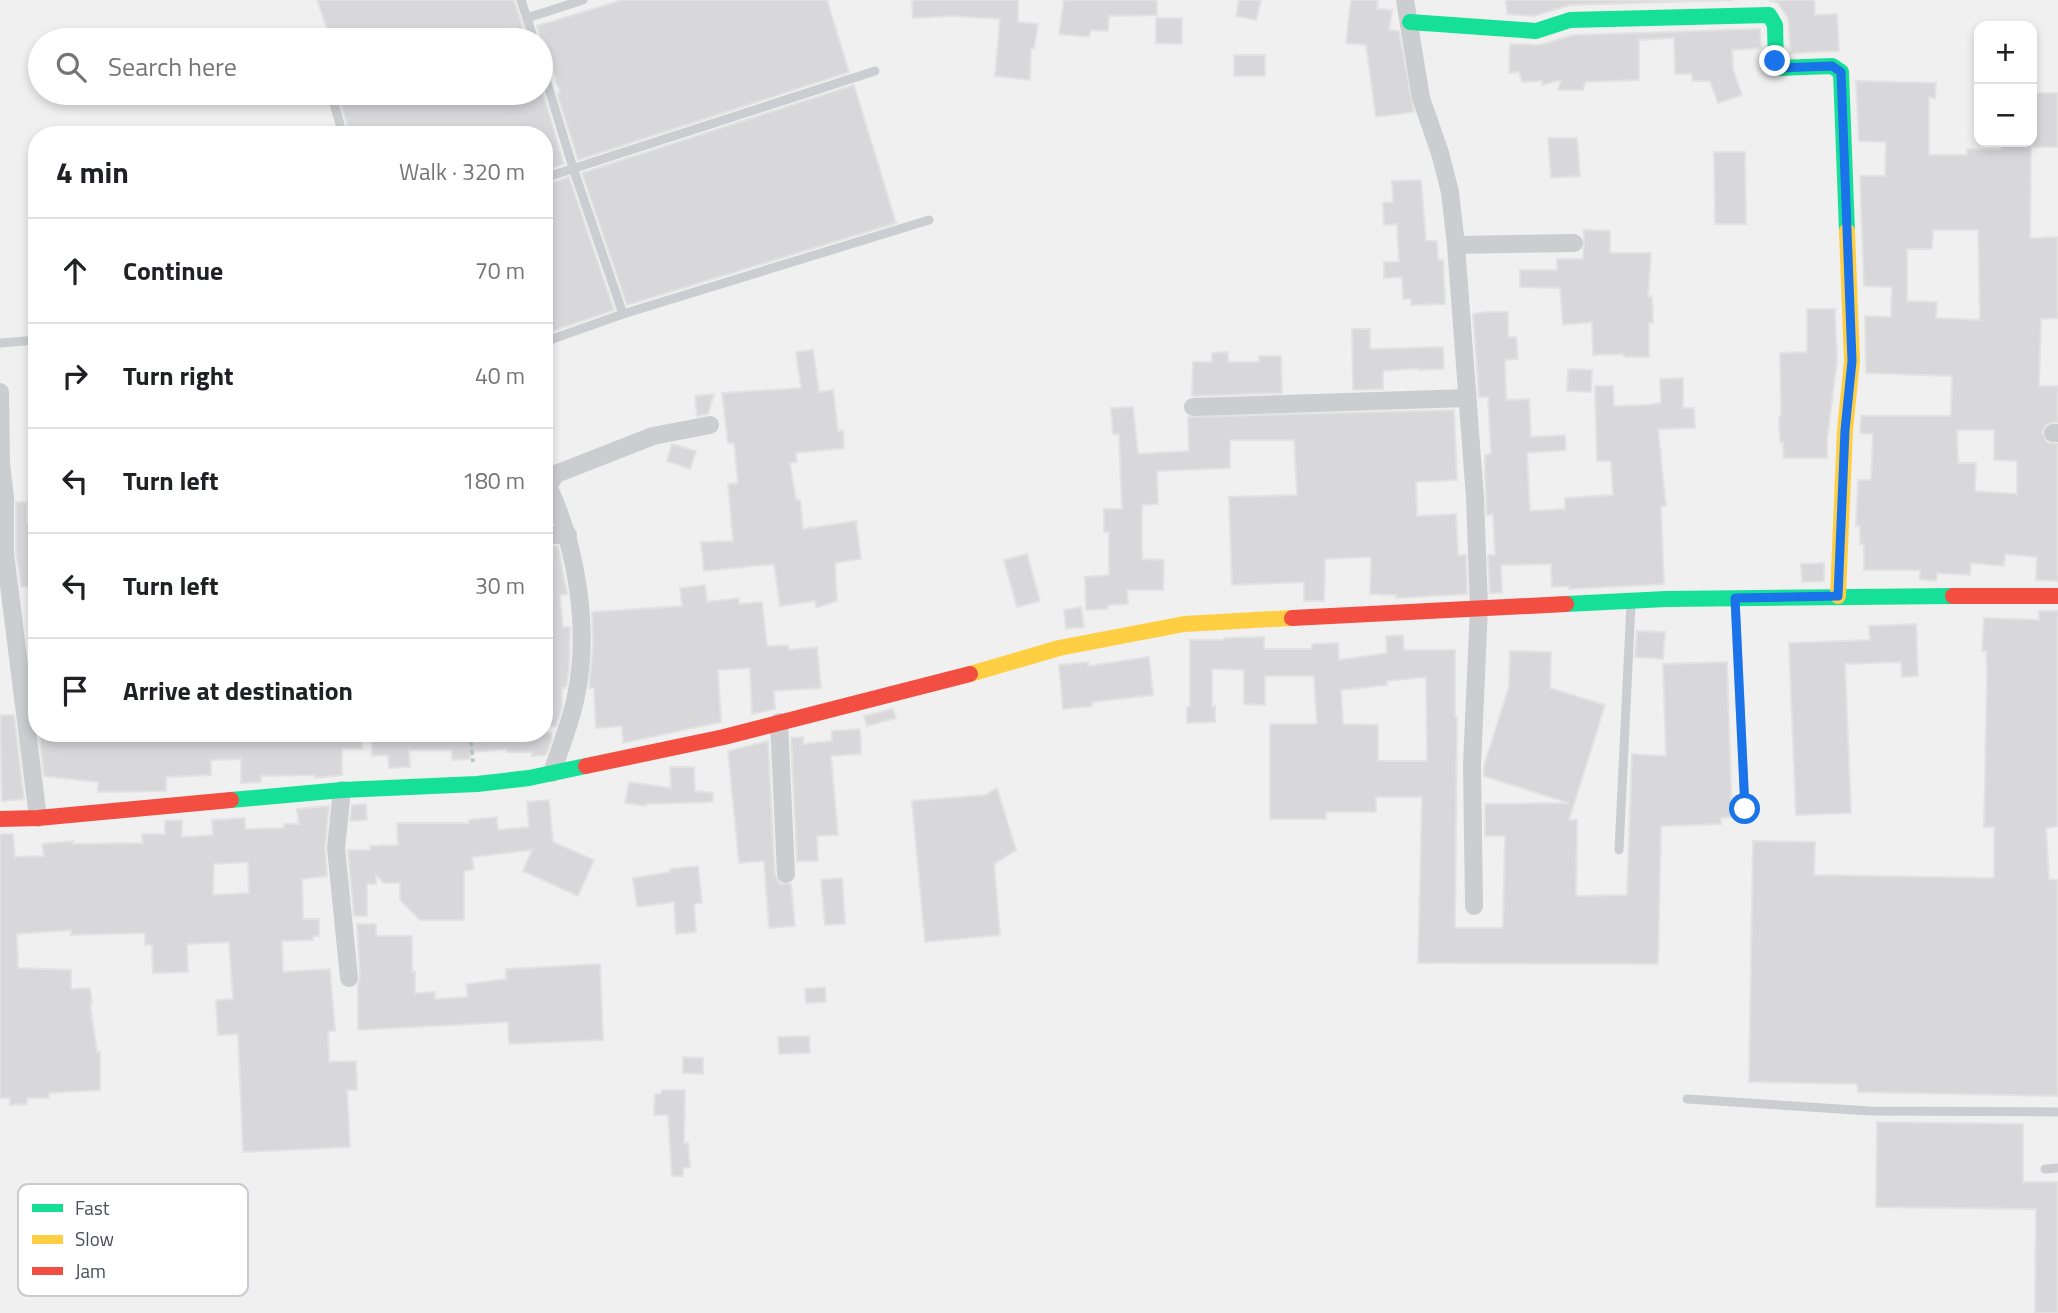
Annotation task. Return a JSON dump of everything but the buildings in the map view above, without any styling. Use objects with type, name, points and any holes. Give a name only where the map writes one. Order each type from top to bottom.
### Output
[{"type":"street","points":[[1405,0],[1421,98],[1450,192],[1456,245],[1475,498],[1479,608],[1472,765],[1474,906]]},
{"type":"street","points":[[1410,22],[1536,30],[1570,19],[1762,13],[1773,19],[1775,61],[1779,68],[1832,66],[1841,72],[1852,361],[1845,430],[1838,596]]},
{"type":"street","points":[[1456,245],[1574,243]]},
{"type":"street","points":[[0,392],[5,552],[28,737]]},
{"type":"street","points":[[1193,407],[1467,398]]},
{"type":"street","points":[[553,478],[556,474],[653,436],[710,425]]},
{"type":"street","points":[[552,773],[575,699],[580,671],[582,631],[568,535],[553,498]]},
{"type":"street","points":[[553,535],[568,535]]},
{"type":"street","points":[[0,819],[38,818],[342,790],[477,785],[552,773],[673,748],[779,722],[996,667],[1059,648],[1184,624],[1735,598],[2058,596]]},
{"type":"street","points":[[779,722],[786,874]]},
{"type":"street","points":[[29,742],[38,818]]},
{"type":"street","points":[[342,790],[337,848],[349,978]]},
{"type":"lane","points":[[521,0],[530,28]]},
{"type":"lane","points":[[527,18],[583,0]]},
{"type":"lane","points":[[553,175],[875,71]]},
{"type":"lane","points":[[553,102],[623,314]]},
{"type":"lane","points":[[334,105],[340,126]]},
{"type":"lane","points":[[553,339],[623,314],[929,220]]},
{"type":"lane","points":[[0,343],[28,341]]},
{"type":"lane","points":[[1735,598],[1745,809]]},
{"type":"lane","points":[[1619,850],[1631,602]]},
{"type":"lane","points":[[1687,1100],[1870,1111],[2058,1112]]},
{"type":"lane","points":[[2045,1169],[2058,1168]]},
{"type":"path","points":[[471,742],[477,785]]},
{"type":"traffic: fast","points":[[1410,22],[1536,31],[1570,20],[1769,15],[1775,25],[1776,65],[1779,68],[1832,66],[1841,72],[1847,231]]},
{"type":"traffic: fast","points":[[1566,604],[1666,599],[1953,596]]},
{"type":"traffic: fast","points":[[231,800],[342,790],[477,784],[529,778],[586,766]]},
{"type":"traffic: slow","points":[[1838,596],[1845,430],[1852,361],[1847,231]]},
{"type":"traffic: slow","points":[[970,674],[1059,648],[1184,624],[1292,618]]},
{"type":"traffic: jam","points":[[1953,596],[2058,596]]},
{"type":"traffic: jam","points":[[1292,618],[1566,604]]},
{"type":"traffic: jam","points":[[586,766],[724,737],[970,674]]},
{"type":"traffic: jam","points":[[0,819],[38,818],[231,800]]},
{"type":"route","points":[[1745,809],[1735,598],[1838,596],[1845,430],[1852,361],[1841,72],[1832,66],[1779,68],[1775,61]]}]
